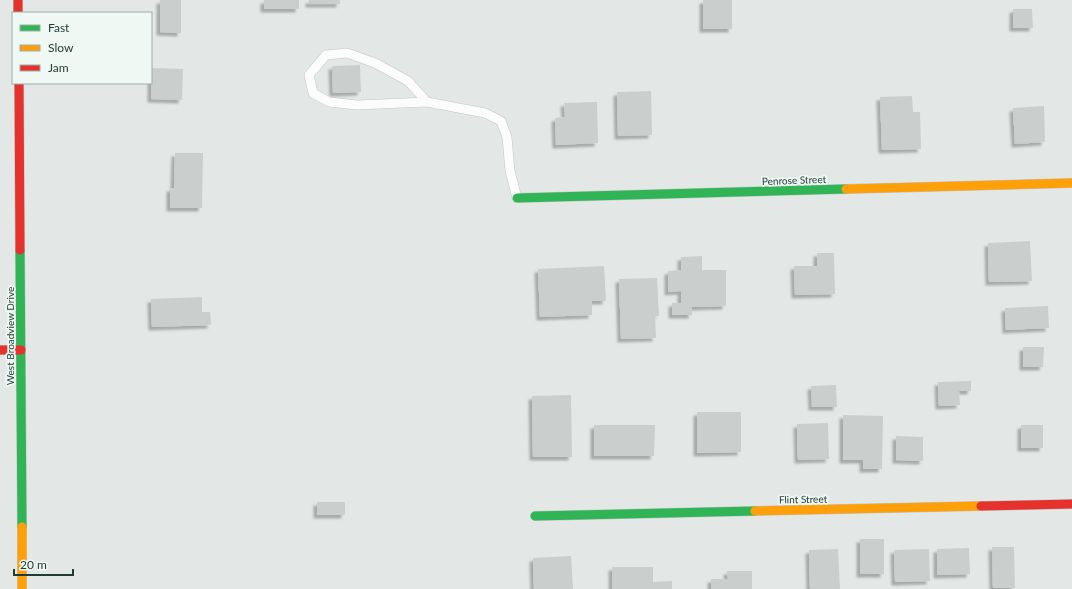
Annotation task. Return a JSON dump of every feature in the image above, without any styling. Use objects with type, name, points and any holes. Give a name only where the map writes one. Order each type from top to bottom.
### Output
[{"type":"street","points":[[18,0],[18,12]]},
{"type":"street","name":"West Broadview Drive","points":[[19,84],[22,589]]},
{"type":"street","name":"Penrose Street","points":[[517,198],[1072,183]]},
{"type":"street","points":[[0,350],[21,350]]},
{"type":"street","name":"Flint Street","points":[[535,516],[1072,504]]},
{"type":"lane","points":[[427,102],[408,80],[375,63],[347,53],[326,55],[309,75],[313,93],[330,102],[357,106],[427,102],[485,113],[501,121],[507,137],[510,171],[517,198]]},
{"type":"building","points":[[160,0],[181,0],[181,33],[160,32]]},
{"type":"building","points":[[264,0],[299,0],[299,9],[264,9]]},
{"type":"building","points":[[309,0],[340,0],[340,4],[309,4]]},
{"type":"building","points":[[703,0],[732,0],[732,29],[703,29]]},
{"type":"building","points":[[1013,9],[1032,9],[1033,28],[1013,28]]},
{"type":"building","points":[[360,65],[361,92],[333,93],[332,66]]},
{"type":"building","points":[[152,68],[183,69],[182,100],[151,99]]},
{"type":"building","points":[[651,91],[652,135],[618,136],[617,92]]},
{"type":"building","points":[[912,96],[913,112],[920,112],[921,149],[882,150],[880,97]]},
{"type":"building","points":[[597,102],[598,143],[556,145],[555,118],[565,117],[564,103]]},
{"type":"building","points":[[1044,106],[1045,142],[1015,144],[1013,108]]},
{"type":"building","points":[[175,153],[203,153],[202,208],[170,208],[170,188],[174,188]]},
{"type":"building","points":[[1030,241],[1032,281],[989,282],[988,243]]},
{"type":"building","points":[[817,253],[834,253],[835,294],[795,295],[794,266],[817,266]]},
{"type":"building","points":[[702,256],[702,270],[726,270],[726,306],[692,307],[692,315],[672,315],[672,303],[681,303],[681,291],[668,292],[668,271],[681,270],[681,257]]},
{"type":"building","points":[[604,266],[606,301],[592,301],[592,315],[540,317],[538,269]]},
{"type":"building","points":[[657,278],[659,316],[655,316],[656,338],[621,339],[619,279]]},
{"type":"building","points":[[202,297],[202,312],[210,312],[211,325],[152,327],[151,299]]},
{"type":"building","points":[[1048,306],[1049,328],[1006,330],[1005,308]]},
{"type":"building","points":[[1023,347],[1044,347],[1043,367],[1023,367]]},
{"type":"building","points":[[971,381],[971,391],[959,391],[960,405],[939,406],[938,382]]},
{"type":"building","points":[[836,385],[837,407],[812,407],[811,386]]},
{"type":"building","points":[[571,395],[572,457],[533,457],[532,396]]},
{"type":"building","points":[[697,412],[741,412],[741,452],[697,453]]},
{"type":"building","points":[[843,415],[883,416],[882,469],[863,469],[863,460],[843,460]]},
{"type":"building","points":[[828,423],[829,459],[798,460],[797,424]]},
{"type":"building","points":[[594,425],[655,425],[654,456],[594,456]]},
{"type":"building","points":[[1021,425],[1043,425],[1043,448],[1021,448]]},
{"type":"building","points":[[896,436],[923,437],[923,461],[896,460]]},
{"type":"building","points":[[317,502],[345,502],[345,515],[317,515]]},
{"type":"building","points":[[860,539],[884,539],[884,574],[860,574]]},
{"type":"building","points":[[992,547],[1014,547],[1015,588],[993,588]]},
{"type":"building","points":[[969,548],[970,574],[937,575],[937,549]]},
{"type":"building","points":[[838,549],[840,589],[810,589],[809,550]]},
{"type":"building","points":[[929,549],[930,581],[895,582],[894,550]]},
{"type":"building","points":[[571,556],[573,589],[534,589],[533,558]]},
{"type":"building","points":[[612,567],[653,567],[653,582],[672,581],[672,589],[612,589]]},
{"type":"building","points":[[727,571],[752,571],[752,589],[711,589],[711,579],[728,579]]},
{"type":"traffic: fast","points":[[517,198],[846,189]]},
{"type":"traffic: fast","points":[[20,250],[22,527]]},
{"type":"traffic: fast","points":[[535,516],[755,511]]},
{"type":"traffic: slow","points":[[846,189],[1072,183]]},
{"type":"traffic: slow","points":[[755,511],[981,506]]},
{"type":"traffic: slow","points":[[22,527],[22,589]]},
{"type":"traffic: jam","points":[[18,0],[18,12]]},
{"type":"traffic: jam","points":[[19,84],[20,250]]},
{"type":"traffic: jam","points":[[0,350],[21,350]]},
{"type":"traffic: jam","points":[[981,506],[1072,504]]}]
